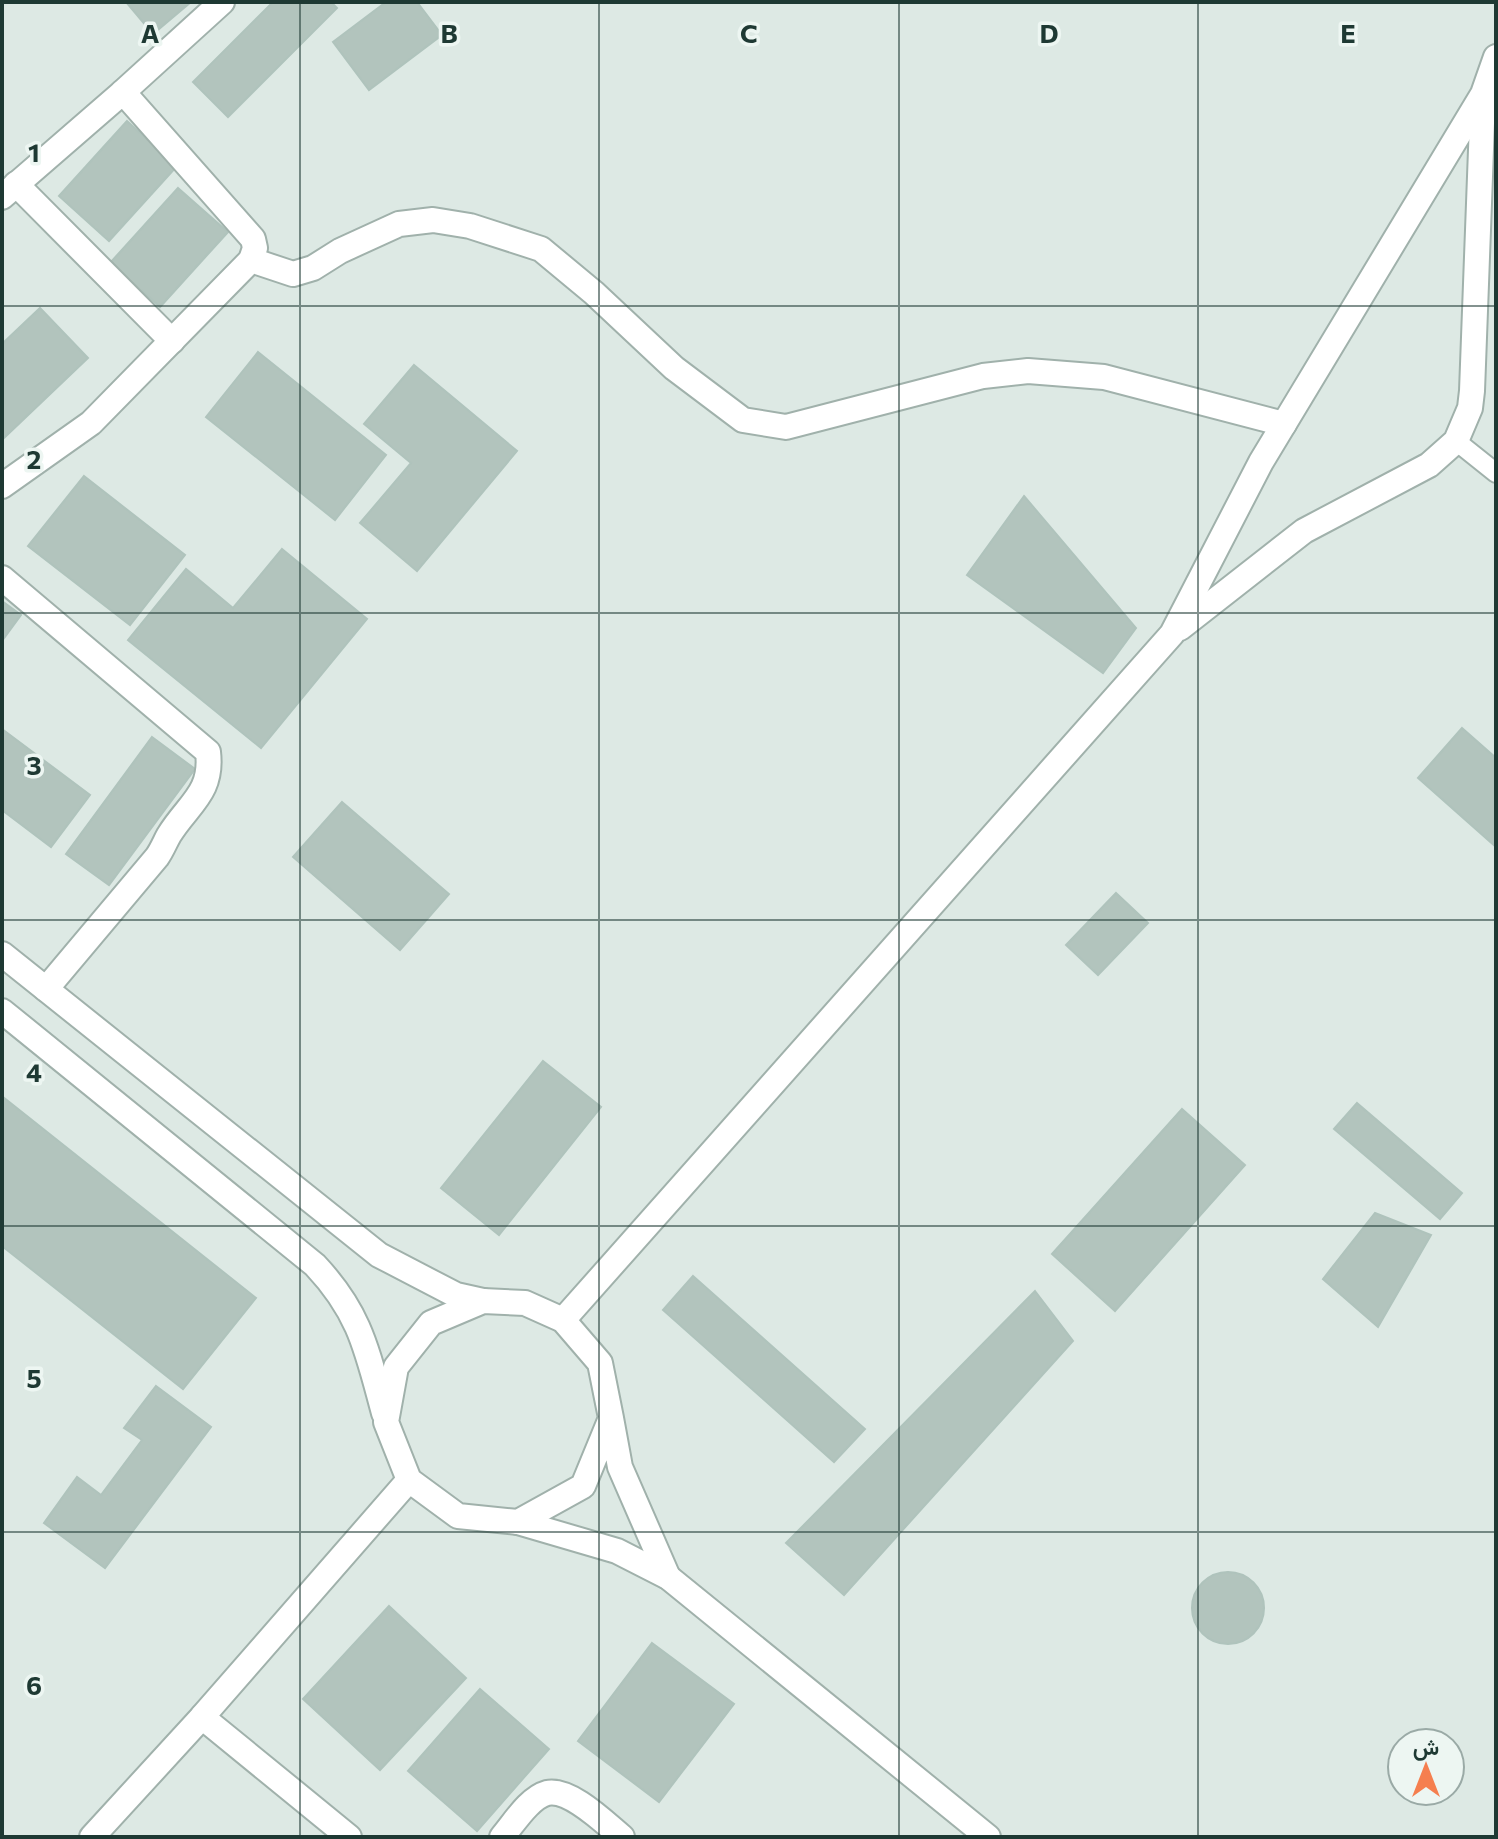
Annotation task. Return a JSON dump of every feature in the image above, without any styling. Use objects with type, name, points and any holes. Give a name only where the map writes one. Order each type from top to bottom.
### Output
[{"type":"street","points":[[172,341],[9,190],[222,2]]},
{"type":"street","points":[[1172,634],[1261,462],[1483,94],[1496,57]]},
{"type":"street","points":[[2,486],[91,423],[251,260],[255,248],[253,239],[123,92]]},
{"type":"street","points":[[563,1320],[1172,634],[1304,531],[1429,465],[1456,441],[1470,408],[1472,391],[1483,94]]},
{"type":"street","points":[[251,260],[293,274],[313,268],[340,251],[399,224],[433,220],[470,226],[541,249],[594,293],[674,368],[743,420],[786,427],[983,376],[1028,371],[1104,377],[1284,424]]},
{"type":"street","points":[[2,578],[208,752],[210,765],[204,789],[168,836],[157,857],[46,989]]},
{"type":"street","points":[[2,954],[368,1247],[446,1290],[483,1301],[525,1303],[563,1320],[600,1363],[620,1467],[668,1577]]},
{"type":"street","points":[[2,1011],[315,1265],[330,1281],[353,1313],[365,1343],[386,1422],[409,1480],[458,1516],[518,1522],[617,1551],[668,1577],[988,1837]]},
{"type":"street","points":[[386,1422],[396,1367],[431,1323],[483,1301]]},
{"type":"street","points":[[518,1522],[583,1486],[611,1418]]},
{"type":"street","points":[[92,1837],[202,1717],[409,1480]]},
{"type":"street","points":[[202,1717],[349,1837]]},
{"type":"street","points":[[502,1837],[530,1804],[546,1793],[564,1793],[622,1837]]},
{"type":"lane","points":[[1456,441],[1496,473]]},
{"type":"building","points":[[126,2],[191,2],[153,34]]},
{"type":"building","points":[[273,2],[331,2],[337,8],[228,117],[193,82]]},
{"type":"building","points":[[386,2],[417,2],[442,35],[369,90],[333,42]]},
{"type":"building","points":[[127,121],[177,166],[109,241],[59,196]]},
{"type":"building","points":[[178,188],[228,232],[160,307],[110,263]]},
{"type":"building","points":[[40,308],[88,358],[2,440],[2,344]]},
{"type":"building","points":[[258,352],[386,455],[335,520],[206,417]]},
{"type":"building","points":[[414,365],[517,451],[417,571],[360,523],[411,463],[364,424]]},
{"type":"building","points":[[84,476],[185,555],[130,625],[28,546]]},
{"type":"building","points":[[1024,496],[1136,628],[1103,673],[967,575]]},
{"type":"building","points":[[282,549],[367,619],[261,748],[128,640],[186,569],[233,608]]},
{"type":"building","points":[[2,601],[21,615],[2,641]]},
{"type":"building","points":[[1462,728],[1496,758],[1496,847],[1418,778]]},
{"type":"building","points":[[2,729],[90,795],[51,847],[2,810]]},
{"type":"building","points":[[152,737],[195,769],[109,885],[66,854]]},
{"type":"building","points":[[342,802],[449,894],[400,950],[293,857]]},
{"type":"building","points":[[1116,893],[1148,923],[1098,975],[1066,945]]},
{"type":"building","points":[[543,1061],[601,1107],[499,1235],[441,1188]]},
{"type":"building","points":[[3,1097],[256,1298],[183,1389],[2,1246]]},
{"type":"building","points":[[1357,1103],[1462,1193],[1440,1219],[1334,1129]]},
{"type":"building","points":[[1182,1109],[1245,1165],[1115,1311],[1052,1254]]},
{"type":"building","points":[[1375,1213],[1431,1235],[1378,1327],[1323,1279]]},
{"type":"building","points":[[693,1276],[865,1429],[834,1462],[663,1310]]},
{"type":"building","points":[[1035,1291],[1073,1341],[844,1595],[786,1543]]},
{"type":"building","points":[[156,1386],[211,1427],[105,1568],[44,1523],[77,1477],[101,1495],[142,1440],[124,1428]]},
{"type":"building","points":[[1235,1572],[1254,1582],[1262,1594],[1262,1622],[1254,1634],[1242,1642],[1221,1644],[1202,1634],[1194,1622],[1192,1601],[1202,1582],[1214,1574]]},
{"type":"building","points":[[389,1606],[466,1678],[380,1770],[303,1699]]},
{"type":"building","points":[[652,1643],[734,1704],[659,1802],[578,1741]]},
{"type":"building","points":[[480,1689],[549,1749],[477,1831],[408,1771]]}]
